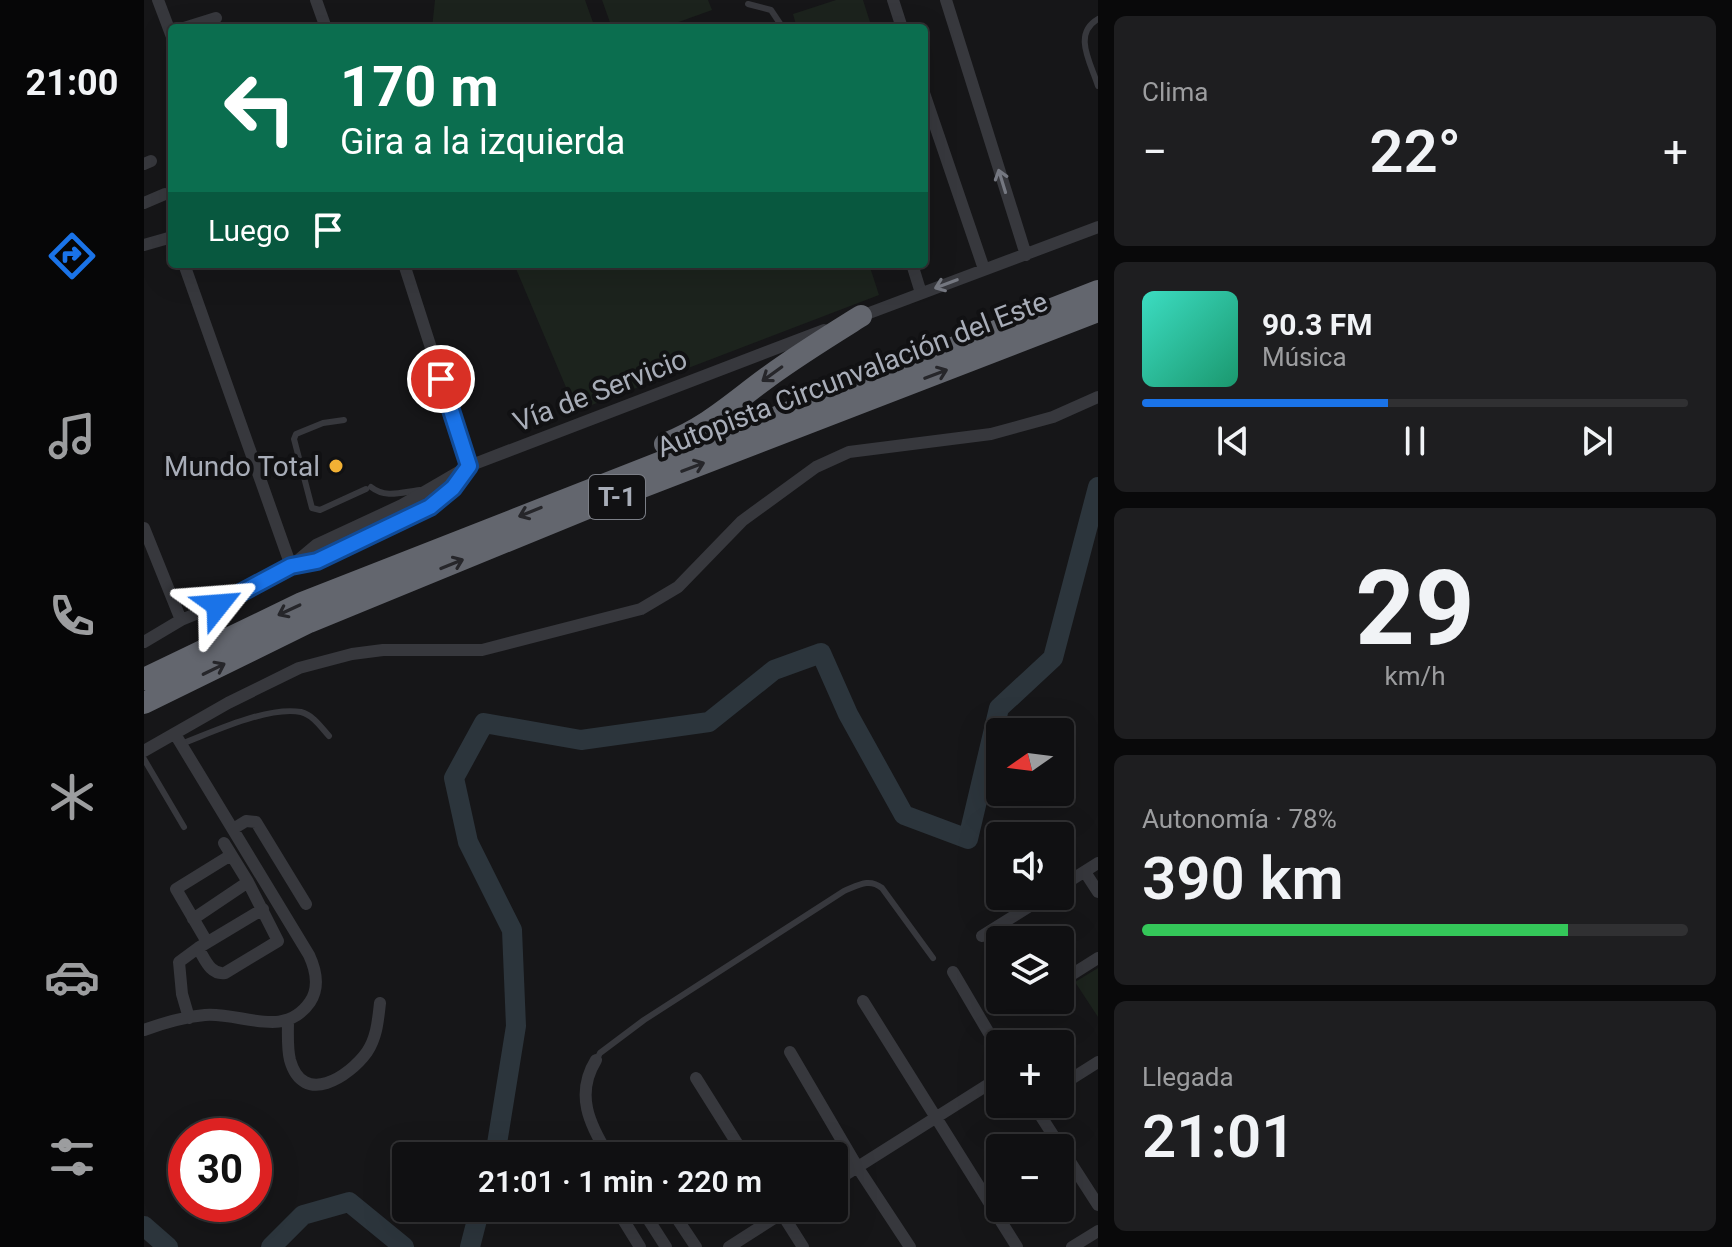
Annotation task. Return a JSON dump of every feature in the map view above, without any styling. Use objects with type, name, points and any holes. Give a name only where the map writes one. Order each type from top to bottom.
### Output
[{"type":"highway","name":"Autopista Circunvalación del Este","points":[[144,679],[302,603],[1098,291]]},
{"type":"highway","name":"Autopista Circunvalación del Este","points":[[144,703],[324,616],[585,509],[1098,311]]},
{"type":"highway","points":[[569,497],[647,451],[690,434],[801,353],[861,316]]},
{"type":"street","points":[[159,0],[168,26]]},
{"type":"street","points":[[316,0],[325,24]]},
{"type":"street","points":[[893,0],[901,24]]},
{"type":"street","points":[[946,0],[1026,255]]},
{"type":"street","points":[[197,24],[216,18]]},
{"type":"street","points":[[928,105],[984,269]]},
{"type":"street","points":[[144,203],[165,194]]},
{"type":"street","name":"Vía de Servicio","points":[[144,642],[181,620],[218,605],[291,566],[317,561],[430,507],[453,488],[469,466],[1098,227]]},
{"type":"street","points":[[144,245],[168,238]]},
{"type":"street","points":[[185,268],[291,566],[316,545],[402,505],[469,466],[405,268]]},
{"type":"street","points":[[913,268],[921,293]]},
{"type":"street","points":[[144,751],[178,739],[228,703],[299,668],[352,654],[383,650],[482,650],[641,609],[678,587],[742,521],[816,467],[849,452],[991,434],[1053,417],[1098,397]]},
{"type":"street","points":[[402,505],[402,522]]},
{"type":"street","points":[[144,528],[181,620]]},
{"type":"street","points":[[144,1030],[206,1015],[241,1016],[268,1023],[288,1021],[300,1014],[313,997],[316,984],[315,968],[178,739]]},
{"type":"street","points":[[233,829],[246,821],[256,822],[306,904]]},
{"type":"street","points":[[227,849],[248,882],[278,941],[219,974],[212,971],[193,919],[176,889],[227,849]]},
{"type":"street","points":[[1074,879],[1098,863]]},
{"type":"street","points":[[1085,872],[1098,892]]},
{"type":"street","points":[[193,919],[248,882]]},
{"type":"street","points":[[189,1018],[179,966],[182,959],[263,909]]},
{"type":"street","points":[[982,936],[1024,910]]},
{"type":"street","points":[[1074,973],[1098,958]]},
{"type":"street","points":[[953,972],[987,1030]]},
{"type":"street","points":[[863,1001],[1017,1247]]},
{"type":"street","points":[[288,1021],[290,1061],[302,1078],[311,1085],[321,1086],[333,1081],[366,1054],[378,1026],[380,1003]]},
{"type":"street","points":[[790,1052],[858,1168],[910,1247]]},
{"type":"street","points":[[596,1060],[587,1075],[585,1100],[600,1142]]},
{"type":"street","points":[[1074,1077],[1098,1062]]},
{"type":"street","points":[[696,1078],[736,1142]]},
{"type":"street","points":[[848,1174],[986,1086]]},
{"type":"street","points":[[1042,1118],[1098,1205]]},
{"type":"street","points":[[625,1222],[640,1247]]},
{"type":"street","points":[[650,1222],[666,1247]]},
{"type":"street","points":[[679,1222],[696,1247]]},
{"type":"street","points":[[729,1247],[766,1222]]},
{"type":"street","points":[[790,1222],[803,1247]]},
{"type":"street","points":[[1072,1247],[1098,1231]]},
{"type":"lane","points":[[748,4],[771,10],[780,24]]},
{"type":"lane","points":[[1098,19],[1084,33],[1084,44],[1098,86]]},
{"type":"lane","points":[[344,420],[323,423],[296,434],[294,439],[312,508],[320,510],[369,488],[391,495],[427,489]]},
{"type":"lane","points":[[374,518],[374,534]]},
{"type":"lane","points":[[178,739],[274,713],[302,712],[314,719],[329,736]]},
{"type":"lane","points":[[144,759],[184,827]]},
{"type":"lane","points":[[596,1060],[600,1053],[644,1020],[844,891],[864,882],[875,882],[882,888],[933,958]]},
{"type":"shaded area","points":[[435,0],[585,0],[594,24],[432,24]]},
{"type":"shaded area","points":[[602,0],[708,0],[712,10],[673,24],[611,24]]},
{"type":"shaded area","points":[[836,0],[863,0],[870,22],[796,24],[793,14]]},
{"type":"shaded area","points":[[516,268],[870,268],[879,295],[576,411]]},
{"type":"shaded area","points":[[1098,968],[1098,1017],[1075,982]]},
{"type":"waterway","points":[[497,1142],[516,1026],[512,930],[468,842],[454,778],[484,723],[581,740],[709,722],[774,670],[821,653],[848,714],[904,815],[968,839],[999,708],[1053,658],[1098,487]]},
{"type":"waterway","points":[[271,1247],[303,1215],[349,1202],[404,1247]]},
{"type":"waterway","points":[[470,1247],[476,1222]]},
{"type":"waterway","points":[[144,1226],[168,1247]]},
{"type":"place","name":"Mundo Total","points":[[336,466]]},
{"type":"route","points":[[218,605],[291,566],[317,561],[402,522],[430,507],[453,488],[469,466],[441,379]]}]
